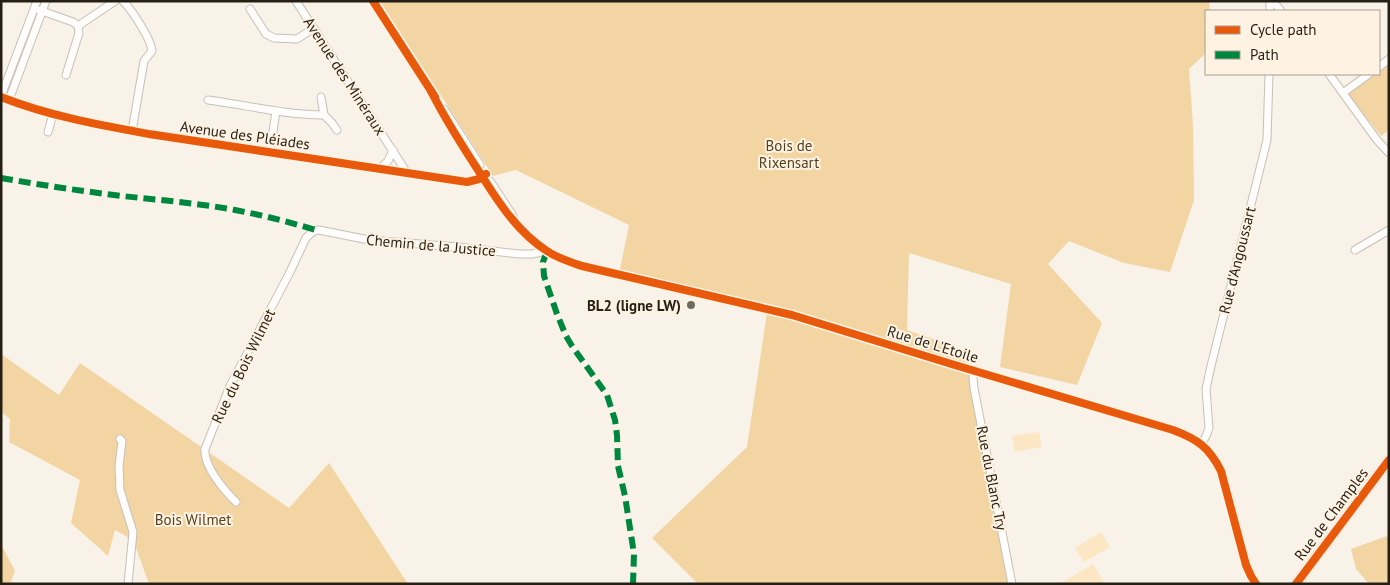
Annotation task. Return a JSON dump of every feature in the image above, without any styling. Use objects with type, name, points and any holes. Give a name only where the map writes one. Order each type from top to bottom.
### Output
[{"type":"main road","name":"Rue de Champles","points":[[1296,584],[1388,462]]},
{"type":"street","points":[[9,100],[46,1]]},
{"type":"street","points":[[78,26],[115,1]]},
{"type":"street","points":[[123,1],[151,44],[152,50],[144,61],[132,131]]},
{"type":"street","name":"Avenue des Minéraux","points":[[296,1],[407,173]]},
{"type":"street","name":"Rue de L'Etoile","points":[[373,1],[457,128],[505,211],[546,251],[565,261],[582,266],[792,315],[1191,437],[1213,456],[1221,471],[1246,565],[1256,584]]},
{"type":"street","points":[[1,97],[36,5],[43,12],[73,22],[78,26],[79,33],[66,75]]},
{"type":"street","points":[[250,9],[266,34],[274,38],[294,40],[314,28]]},
{"type":"street","name":"Rue d'Angoussart","points":[[1201,444],[1209,428],[1206,390],[1210,366],[1267,140],[1269,75]]},
{"type":"street","points":[[1330,75],[1377,140],[1389,153]]},
{"type":"street","points":[[1343,93],[1368,75]]},
{"type":"street","name":"Avenue des Pléiades","points":[[1,97],[53,114],[132,131],[467,182],[484,176]]},
{"type":"street","points":[[321,97],[324,115],[337,130]]},
{"type":"street","points":[[208,100],[276,111],[324,115]]},
{"type":"street","points":[[270,152],[276,111]]},
{"type":"street","points":[[48,132],[53,114]]},
{"type":"street","name":"Avenue des Minéraux","points":[[379,169],[388,161],[393,150]]},
{"type":"street","name":"Chemin de la Justice","points":[[316,230],[369,240],[519,254],[546,251]]},
{"type":"street","name":"Rue du Bois Wilmet","points":[[236,502],[223,488],[209,466],[205,458],[205,449],[230,386],[244,357],[290,274],[306,238],[316,230]]},
{"type":"street","points":[[1355,250],[1389,230]]},
{"type":"street","name":"Rue du Blanc Try","points":[[974,371],[974,388],[1012,584]]},
{"type":"street","points":[[120,439],[122,441],[120,490],[133,532],[128,584]]},
{"type":"shaded area","points":[[1039,432],[1042,447],[1015,452],[1012,436]]},
{"type":"shaded area","points":[[1101,532],[1110,547],[1084,562],[1075,548]]},
{"type":"shaded area","points":[[1093,564],[1105,584],[1060,584]]},
{"type":"green space","name":"Bois de Rixensart","points":[[380,1],[1209,1],[1210,10],[1205,10],[1205,54],[1189,69],[1193,126],[1194,200],[1170,272],[1124,263],[1069,241],[1048,264],[1102,323],[1077,385],[1000,367],[1011,284],[909,253],[907,330],[964,350],[1008,584],[698,584],[652,538],[747,447],[768,306],[620,269],[629,225],[516,170],[493,176]]},
{"type":"green space","points":[[1389,65],[1389,130],[1381,136],[1348,94],[1375,75],[1380,75],[1380,71]]},
{"type":"green space","name":"Bois Wilmet","points":[[1,354],[59,395],[80,363],[289,508],[329,463],[408,584],[149,584],[131,534],[129,538],[115,530],[108,556],[71,523],[80,480],[9,442],[10,419],[1,412]]},
{"type":"green space","points":[[1387,536],[1389,538],[1389,584],[1369,584],[1356,569],[1351,549]]},
{"type":"green space","points":[[1,544],[15,571],[10,584],[1,584]]},
{"type":"marked path","points":[[1,178],[91,192],[221,208],[265,216],[316,230]]},
{"type":"marked path","points":[[547,251],[543,262],[544,276],[557,314],[572,346],[607,395],[615,420],[618,466],[625,496],[634,554],[633,584]]},
{"type":"cycle path","points":[[373,1],[435,97]]},
{"type":"cycle path","points":[[431,91],[459,141],[508,214],[536,243],[559,258],[582,266],[792,315],[1173,430],[1196,441],[1207,450],[1221,471],[1246,565],[1256,584]]},
{"type":"cycle path","points":[[1,97],[56,115],[149,134],[467,182],[479,179],[486,174]]},
{"type":"cycle path","points":[[1296,584],[1389,460]]},
{"type":"place","name":"BL2 (ligne LW)","points":[[691,305]]}]
